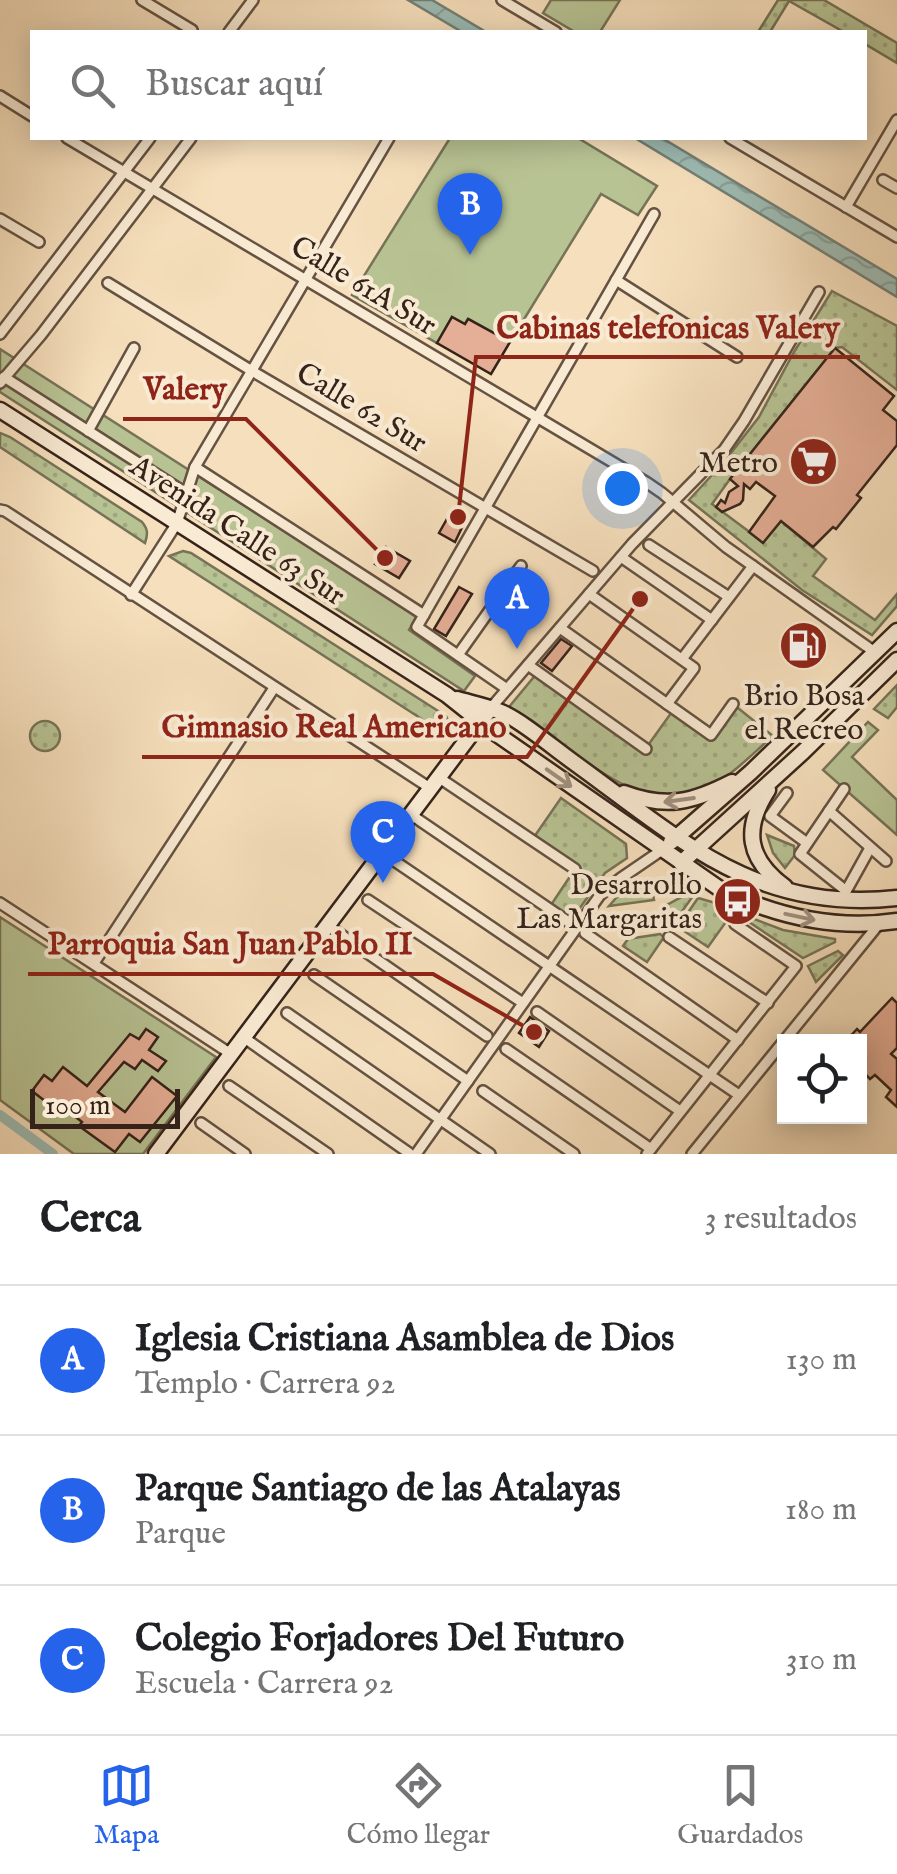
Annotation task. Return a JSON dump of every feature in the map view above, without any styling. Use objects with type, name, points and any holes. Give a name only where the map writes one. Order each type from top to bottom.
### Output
[{"type":"main road","name":"Avenida Calle 63 Sur","points":[[0,410],[8,419],[447,696],[662,850],[735,896],[785,914],[836,924],[897,921]]},
{"type":"main road","points":[[662,850],[751,772],[897,631]]},
{"type":"main road","points":[[681,863],[897,660]]},
{"type":"main road","name":"Avenida Calle 63 Sur","points":[[447,696],[504,713],[677,837],[753,880],[794,893],[897,898]]},
{"type":"main road","points":[[156,1154],[490,709]]},
{"type":"main road","points":[[605,786],[641,799],[671,803],[709,794],[751,772]]},
{"type":"main road","points":[[777,776],[750,829],[756,853],[768,874],[794,893]]},
{"type":"street","points":[[142,0],[192,30]]},
{"type":"street","points":[[230,30],[252,0]]},
{"type":"street","points":[[502,0],[553,30]]},
{"type":"street","points":[[0,96],[30,115]]},
{"type":"street","points":[[846,207],[897,120]]},
{"type":"street","name":"Calle 61A Sur","points":[[70,140],[646,482],[699,526],[876,653]]},
{"type":"street","points":[[0,334],[148,140]]},
{"type":"street","points":[[187,494],[2,378],[41,335],[189,140]]},
{"type":"street","points":[[733,140],[897,237]]},
{"type":"street","points":[[131,595],[177,524],[195,467],[387,141]]},
{"type":"street","points":[[884,180],[897,188]]},
{"type":"street","points":[[507,689],[417,628],[654,214]]},
{"type":"street","points":[[0,219],[39,242]]},
{"type":"street","points":[[616,280],[737,357]]},
{"type":"street","name":"Calle 62 Sur","points":[[108,283],[593,571]]},
{"type":"street","points":[[490,709],[621,557],[731,440],[819,292]]},
{"type":"street","points":[[88,431],[134,348]]},
{"type":"street","points":[[195,467],[424,616]]},
{"type":"street","points":[[0,510],[274,688],[575,869]]},
{"type":"street","points":[[649,544],[729,597]]},
{"type":"street","points":[[621,557],[712,620]]},
{"type":"street","points":[[458,656],[521,566]]},
{"type":"street","points":[[682,659],[753,566]]},
{"type":"street","points":[[589,594],[694,668],[667,704]]},
{"type":"street","points":[[560,628],[711,735],[733,704]]},
{"type":"street","points":[[528,664],[646,748]]},
{"type":"street","points":[[94,963],[274,688]]},
{"type":"street","points":[[844,789],[800,854],[845,895],[870,848]]},
{"type":"street","points":[[787,792],[770,816],[808,843]]},
{"type":"street","points":[[829,811],[886,861]]},
{"type":"street","points":[[410,814],[573,925]]},
{"type":"street","points":[[243,1038],[412,1153],[440,1120],[600,895],[662,850]]},
{"type":"street","points":[[396,862],[738,1095]]},
{"type":"street","points":[[368,900],[523,1003]]},
{"type":"street","points":[[0,903],[230,1054]]},
{"type":"street","points":[[506,1050],[649,1151],[796,966],[735,924]]},
{"type":"street","points":[[696,1153],[738,1095],[879,924]]},
{"type":"street","points":[[327,925],[486,1036]]},
{"type":"street","points":[[584,933],[738,1040]]},
{"type":"street","points":[[669,936],[768,1002]]},
{"type":"street","points":[[314,975],[468,1080]]},
{"type":"street","points":[[537,1012],[680,1111]]},
{"type":"street","points":[[287,1013],[490,1154]]},
{"type":"street","points":[[229,1086],[328,1154]]},
{"type":"street","points":[[483,1091],[574,1154]]},
{"type":"street","points":[[201,1123],[245,1154]]},
{"type":"green space","points":[[551,0],[620,0],[601,30],[572,30],[543,13]]},
{"type":"green space","points":[[778,0],[824,0],[897,43],[897,63],[867,45],[867,30],[840,30],[789,1],[771,30],[759,30]]},
{"type":"green space","points":[[449,140],[581,140],[657,186],[638,215],[601,194],[510,342],[469,319],[465,324],[452,317],[437,343],[352,295]]},
{"type":"green space","points":[[832,291],[897,326],[897,390],[842,347],[835,348],[712,504],[763,542],[781,521],[826,559],[813,576],[875,620],[897,594],[897,606],[872,635],[802,590],[689,500],[759,417]]},
{"type":"green space","points":[[0,349],[417,616],[409,630],[475,676],[464,691],[0,392]]},
{"type":"green space","points":[[0,433],[142,522],[147,532],[145,543],[0,447]]},
{"type":"green space","points":[[183,551],[446,716],[452,728],[448,736],[169,556]]},
{"type":"green space","points":[[538,672],[646,748],[674,709],[711,735],[733,704],[773,736],[738,767],[699,792],[681,797],[648,794],[601,772],[509,707]]},
{"type":"green space","points":[[897,685],[897,707],[888,718],[874,709]]},
{"type":"green space","points":[[45,721],[59,730],[60,736],[51,750],[45,751],[31,742],[30,736],[39,722]]},
{"type":"green space","points":[[868,722],[878,730],[852,757],[897,800],[897,835],[823,770]]},
{"type":"green space","points":[[561,798],[626,844],[627,858],[605,873],[572,919],[551,905],[575,869],[532,840]]},
{"type":"green space","points":[[767,835],[794,846],[795,855],[785,868],[773,853]]},
{"type":"green space","points":[[635,885],[652,890],[654,900],[609,906],[617,897]]},
{"type":"green space","points":[[689,893],[693,896],[673,924],[667,919],[665,906]]},
{"type":"green space","points":[[698,898],[733,912],[708,947],[678,927]]},
{"type":"green space","points":[[0,917],[216,1057],[143,1154],[74,1154],[0,1100]]},
{"type":"green space","points":[[749,917],[835,942],[803,958],[746,920]]},
{"type":"green space","points":[[660,934],[664,937],[647,962],[623,946],[628,939]]},
{"type":"green space","points":[[838,951],[843,955],[816,982],[808,966]]},
{"type":"water","points":[[408,0],[432,0],[483,30],[459,30]]},
{"type":"water","points":[[638,140],[665,140],[897,279],[897,297]]},
{"type":"building","points":[[452,317],[465,324],[468,319],[510,342],[491,374],[437,343]]},
{"type":"building","name":"Metro","points":[[835,348],[894,396],[883,410],[897,421],[897,445],[836,529],[833,527],[813,547],[781,521],[763,543],[749,532],[775,496],[756,482],[750,489],[744,484],[740,504],[722,512],[716,507],[721,500],[725,503],[729,492],[738,486],[730,479]]},
{"type":"building","points":[[452,510],[467,517],[455,542],[439,533]]},
{"type":"building","points":[[386,547],[410,561],[399,578],[375,564]]},
{"type":"building","points":[[459,587],[472,594],[446,636],[434,629]]},
{"type":"building","name":"Brio Bosa el Recreo","points":[[806,631],[818,639],[799,666],[787,658]]},
{"type":"building","points":[[561,639],[572,646],[552,671],[541,663]]},
{"type":"building","points":[[892,998],[897,1003],[897,1048],[891,1054],[897,1059],[897,1107],[886,1097],[891,1090],[875,1075],[870,1079],[867,1076],[867,1034],[852,1034],[857,1029],[860,1032]]},
{"type":"building","points":[[530,1017],[549,1031],[539,1047],[519,1033]]},
{"type":"building","points":[[146,1029],[158,1037],[149,1050],[166,1061],[158,1071],[142,1060],[135,1069],[124,1062],[98,1092],[125,1112],[152,1077],[177,1096],[140,1142],[129,1134],[115,1152],[79,1126],[82,1122],[62,1106],[58,1111],[32,1091],[44,1075],[52,1081],[63,1067],[87,1086],[130,1034],[139,1039]]},
{"type":"waterway","points":[[0,1115],[53,1154]]},
{"type":"place","name":"Parque Santiago de las Atalayas","points":[[470,255]]},
{"type":"place","name":"Metro","points":[[813,462]]},
{"type":"place","name":"Cabinas telefonicas Valery","points":[[458,517]]},
{"type":"place","name":"Valery","points":[[385,558]]},
{"type":"place","name":"Gimnasio Real Americano","points":[[640,599]]},
{"type":"place","name":"Brio Bosa el Recreo","points":[[804,646]]},
{"type":"place","name":"Iglesia Cristiana Asamblea de Dios","points":[[517,649]]},
{"type":"place","name":"Colegio Forjadores Del Futuro","points":[[383,883]]},
{"type":"place","name":"Desarrollo Las Margaritas","points":[[737,901]]},
{"type":"place","name":"Parroquia San Juan Pablo II","points":[[534,1032]]}]
